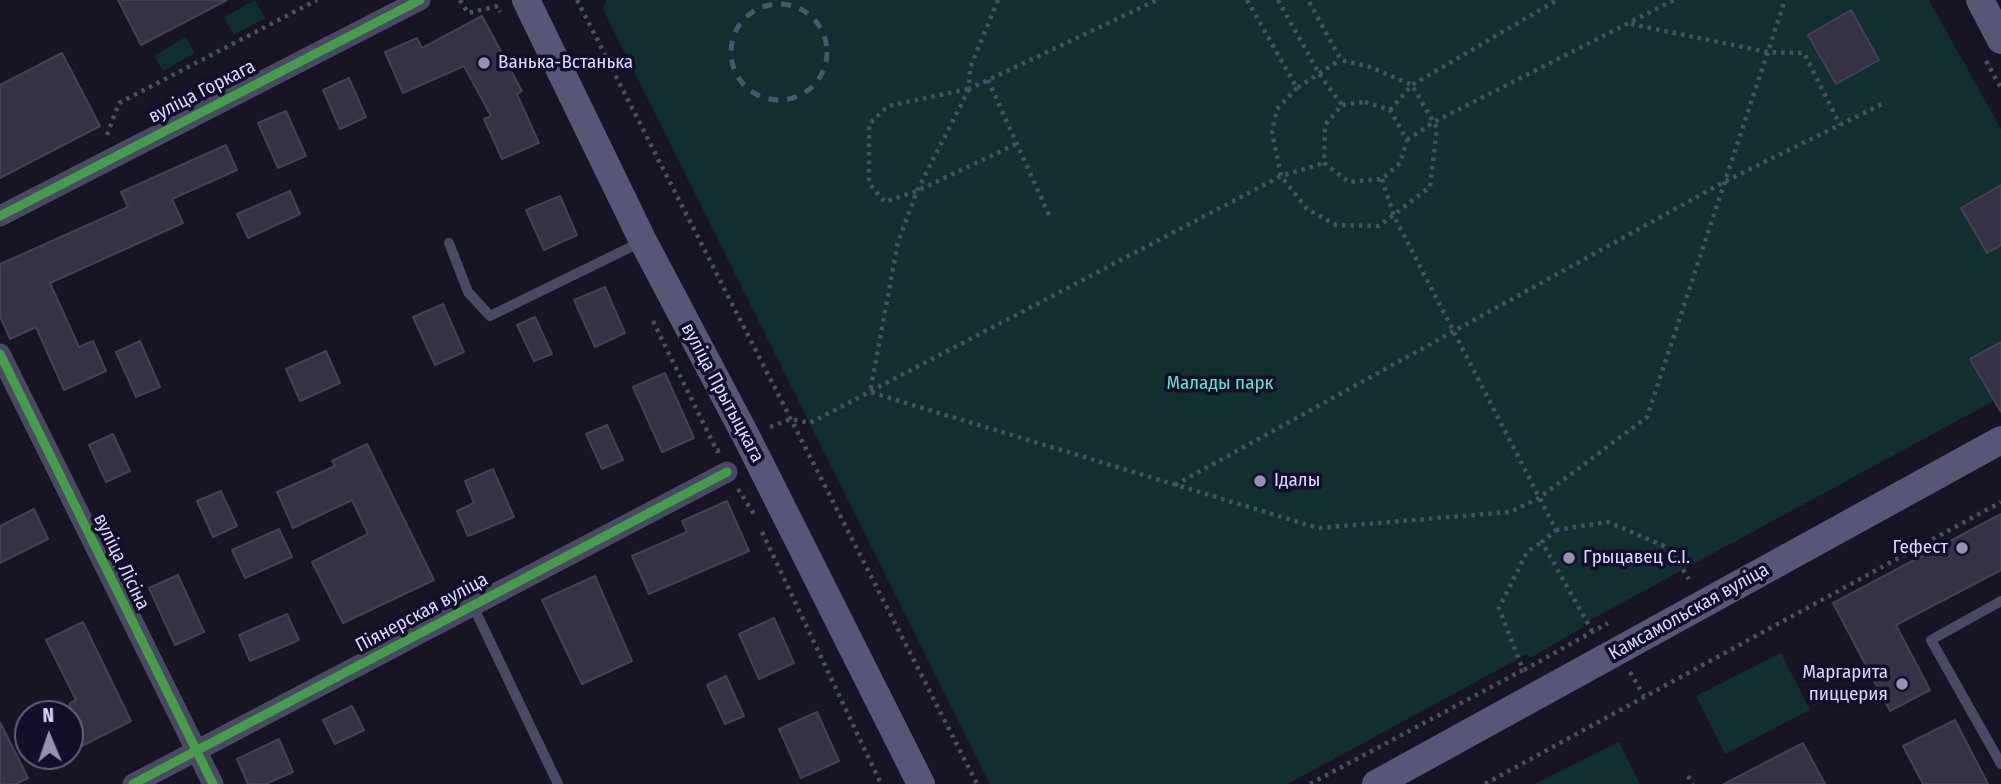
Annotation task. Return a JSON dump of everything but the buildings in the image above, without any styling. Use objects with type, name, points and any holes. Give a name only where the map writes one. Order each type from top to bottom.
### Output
[{"type":"main road","name":"вуліца Прытыцкага","points":[[526,0],[643,241],[746,436],[921,784]]},
{"type":"main road","points":[[1980,0],[2001,40]]},
{"type":"main road","name":"Камсамольская вуліца","points":[[1376,784],[2001,440]]},
{"type":"street","name":"вуліца Горкага","points":[[0,216],[420,0]]},
{"type":"street","name":"вуліца Лісіна","points":[[0,354],[213,784]]},
{"type":"street","name":"Піянерская вуліца","points":[[133,784],[472,606],[732,480]]},
{"type":"lane","points":[[449,243],[468,292],[490,316],[643,241]]},
{"type":"lane","points":[[2001,601],[1931,640],[2001,764]]},
{"type":"lane","points":[[472,606],[558,784]]},
{"type":"path","points":[[96,140],[108,134],[120,103],[317,0]]},
{"type":"path","points":[[576,0],[976,784]]},
{"type":"path","points":[[870,392],[898,242],[917,191],[969,89],[970,68],[998,0]]},
{"type":"path","points":[[1016,144],[917,191],[886,202],[869,183],[869,124],[888,106],[969,89],[1157,0]]},
{"type":"path","points":[[1247,0],[1297,88]]},
{"type":"path","points":[[1278,0],[1320,75],[1342,105]]},
{"type":"path","points":[[1308,0],[1341,60],[1370,67],[1412,85],[1434,122],[1437,137],[1430,187],[1395,216],[1378,226],[1336,225],[1307,209],[1281,176],[1272,132],[1277,108],[1297,88],[1341,60]]},
{"type":"path","points":[[1390,110],[1412,85],[1557,0]]},
{"type":"path","points":[[1324,163],[1349,182],[1382,179],[1400,163],[1407,140],[1434,122],[1674,0]]},
{"type":"path","points":[[870,392],[1318,528],[1510,512],[1539,498],[1647,418],[1785,0]]},
{"type":"path","points":[[1630,24],[1767,52],[1804,53],[1840,125]]},
{"type":"path","points":[[988,80],[1049,215]]},
{"type":"path","points":[[1324,163],[1325,125],[1342,105],[1365,102],[1390,110],[1407,140]]},
{"type":"path","points":[[1174,485],[1724,182],[1886,103]]},
{"type":"path","points":[[717,451],[746,436],[791,419],[810,423],[1281,176],[1324,163]]},
{"type":"path","points":[[1382,179],[1395,216],[1556,530]]},
{"type":"path","points":[[732,480],[754,516]]},
{"type":"path","points":[[1485,784],[2001,502]]},
{"type":"path","points":[[1310,784],[1523,670],[1499,608],[1527,552],[1556,530],[1608,522],[1669,548],[1689,579]]},
{"type":"path","points":[[760,528],[881,784]]},
{"type":"path","points":[[1542,542],[1592,632]]},
{"type":"path","points":[[1689,776],[1693,784]]},
{"type":"green space","points":[[255,0],[265,18],[234,35],[224,17]]},
{"type":"green space","name":"Малады парк","points":[[606,0],[1929,0],[2001,129],[2001,397],[1583,624],[1584,627],[1530,658],[1527,654],[1288,784],[990,784],[603,9]]},
{"type":"green space","points":[[186,37],[195,53],[163,71],[154,56]]},
{"type":"green space","points":[[1781,653],[1810,710],[1725,754],[1696,696]]},
{"type":"green space","points":[[1619,742],[1640,784],[1535,784]]},
{"type":"railway","points":[[779,4],[797,8],[813,18],[823,34],[827,52],[823,70],[813,86],[797,96],[779,100],[761,96],[745,86],[735,70],[731,52],[735,34],[745,18],[761,8],[779,4]]},
{"type":"cycle path","points":[[0,216],[420,0]]},
{"type":"cycle path","points":[[0,354],[213,784]]},
{"type":"cycle path","points":[[133,784],[727,472]]},
{"type":"place","name":"Ванька-Встанька","points":[[484,63]]},
{"type":"place","name":"Ідалы","points":[[1260,481]]},
{"type":"place","name":"Гефест","points":[[1962,548]]},
{"type":"place","name":"Грыцавец С.І.","points":[[1569,558]]},
{"type":"place","name":"Маргарита пиццерия","points":[[1902,684]]}]
